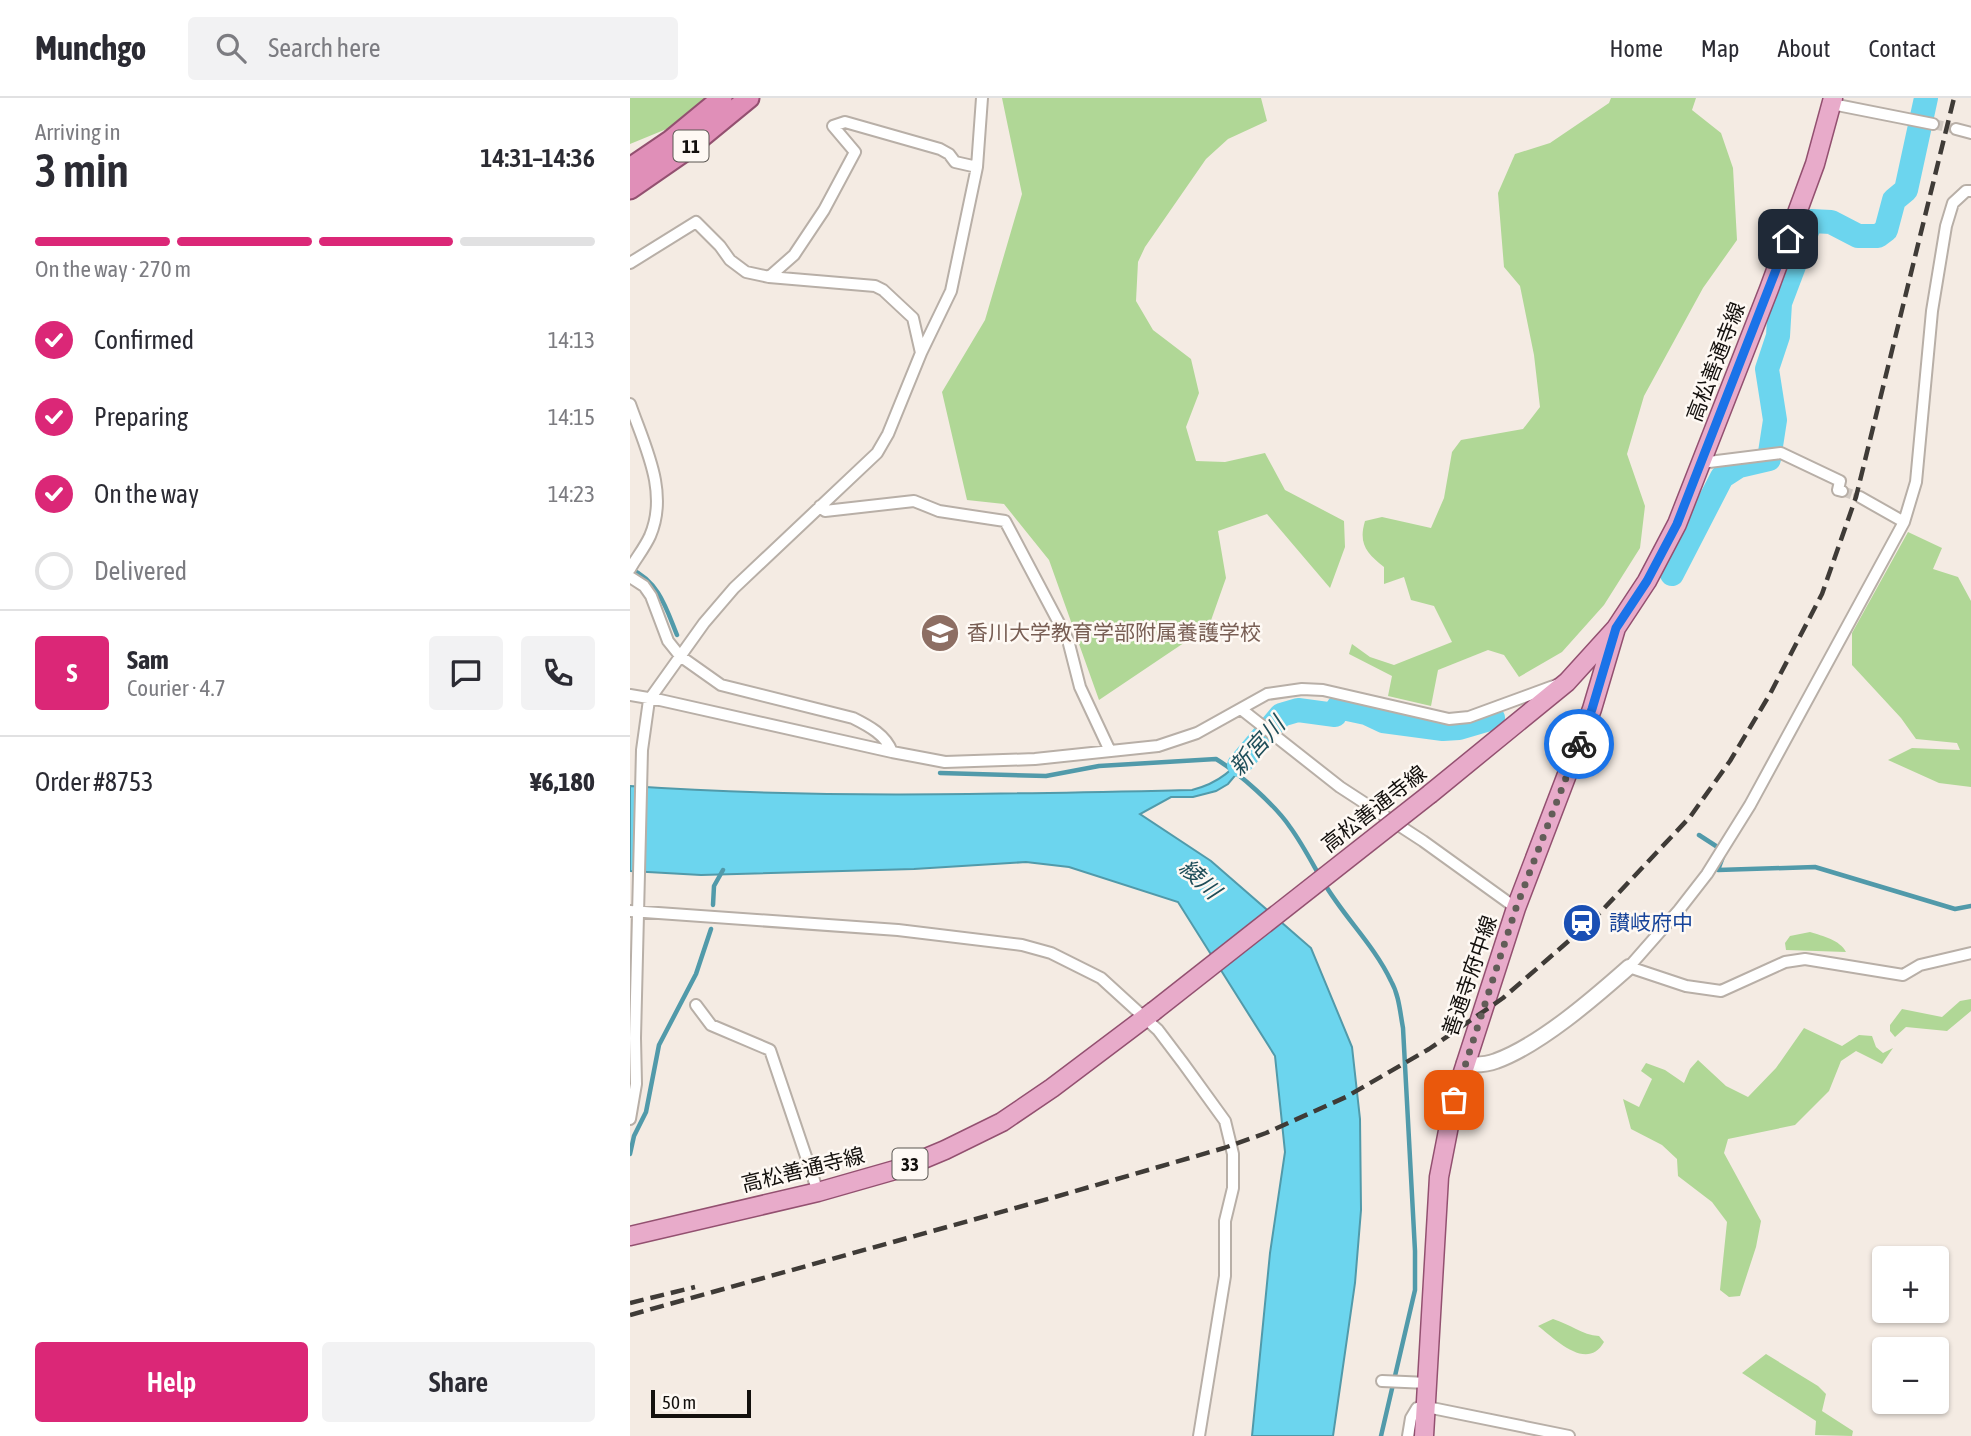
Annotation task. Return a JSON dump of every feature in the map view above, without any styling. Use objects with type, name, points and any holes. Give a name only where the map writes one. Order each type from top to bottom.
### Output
[{"type":"highway","name":"11","points":[[630,168],[671,140],[722,98]]},
{"type":"highway","name":"11","points":[[630,189],[681,153],[749,98]]},
{"type":"main road","name":"高松善通寺線","points":[[630,1236],[818,1192],[902,1168],[1002,1122],[1052,1088],[1149,1014],[1430,794],[1567,682],[1616,628],[1647,581],[1677,524],[1815,164],[1832,101]]},
{"type":"main road","name":"善通寺府中線","points":[[1424,1436],[1439,1177],[1454,1100],[1516,908],[1596,698],[1616,628]]},
{"type":"main road","points":[[1567,682],[1590,687],[1596,698]]},
{"type":"street","points":[[630,1119],[636,1084],[635,911],[638,892],[642,750],[649,700],[704,623],[734,588],[877,453],[888,434],[921,353],[951,291],[977,167],[982,98]]},
{"type":"street","points":[[1832,101],[1924,122]]},
{"type":"street","points":[[769,277],[794,255],[824,210],[855,152],[833,125],[845,122],[940,149],[949,154],[955,162],[977,167]]},
{"type":"street","points":[[1955,129],[1971,133]]},
{"type":"street","points":[[1464,1064],[1495,1062],[1523,1047],[1576,1011],[1629,967],[1679,910],[1714,863],[1756,794],[1904,522],[1916,482],[1932,311],[1946,226],[1953,203],[1966,191],[1971,191]]},
{"type":"street","points":[[630,263],[696,222],[730,260],[746,272],[769,277],[875,286],[883,290],[913,318],[921,353]]},
{"type":"street","points":[[630,404],[651,462],[657,488],[656,517],[651,533],[631,571],[651,596],[668,641],[680,656],[720,685],[853,718],[889,742],[892,752]]},
{"type":"street","points":[[1702,463],[1781,453],[1840,481],[1838,490],[1842,491]]},
{"type":"street","points":[[1860,497],[1904,522]]},
{"type":"street","points":[[820,506],[825,512],[914,501],[939,511],[1005,521],[1068,640],[1080,687],[1110,751]]},
{"type":"street","points":[[630,695],[892,752],[957,762],[1035,759],[1158,746],[1197,733],[1267,694],[1302,689],[1323,690],[1449,719],[1469,717],[1539,689],[1567,682]]},
{"type":"street","points":[[1241,709],[1340,787],[1423,841],[1516,908]]},
{"type":"street","points":[[635,911],[898,930],[1022,945],[1051,953],[1101,978],[1149,1014],[1225,1121],[1233,1154],[1233,1188],[1225,1221],[1226,1276],[1199,1436]]},
{"type":"street","points":[[1629,967],[1693,988],[1721,991],[1785,962],[1805,959],[1903,975],[1920,965],[1971,953]]},
{"type":"street","points":[[696,1005],[711,1025],[770,1050],[818,1192]]},
{"type":"street","points":[[1386,1381],[1428,1383]]},
{"type":"street","points":[[1408,1436],[1411,1418],[1417,1408],[1427,1407],[1569,1436]]},
{"type":"green space","points":[[630,98],[742,98],[630,144]]},
{"type":"green space","points":[[1002,98],[1261,98],[1267,121],[1228,139],[1206,159],[1145,247],[1138,262],[1136,301],[1153,330],[1191,359],[1199,393],[1186,427],[1196,461],[1225,462],[1265,453],[1285,490],[1344,521],[1345,547],[1330,588],[1267,514],[1218,531],[1226,578],[1209,626],[1099,700],[1049,560],[1004,504],[967,500],[942,392],[985,320],[1022,194]]},
{"type":"green space","points":[[1611,98],[1696,98],[1692,110],[1721,133],[1733,168],[1737,240],[1703,288],[1644,396],[1627,454],[1645,506],[1640,548],[1604,605],[1562,652],[1519,677],[1504,655],[1488,650],[1438,670],[1431,706],[1388,696],[1392,676],[1349,654],[1352,644],[1370,657],[1394,665],[1452,642],[1434,606],[1411,600],[1404,577],[1384,584],[1384,567],[1373,558],[1363,542],[1365,521],[1382,517],[1431,528],[1444,498],[1452,452],[1461,440],[1523,429],[1540,407],[1534,355],[1520,286],[1504,267],[1498,193],[1515,154],[1550,143],[1609,103]]},
{"type":"green space","points":[[1908,532],[1942,548],[1933,569],[1958,577],[1971,601],[1971,787],[1939,783],[1888,760],[1912,748],[1960,750],[1957,743],[1916,739],[1901,718],[1852,665],[1852,633]]},
{"type":"green space","points":[[1810,932],[1835,941],[1846,952],[1786,950],[1785,943],[1790,936]]},
{"type":"green space","points":[[1971,999],[1971,1011],[1947,1031],[1906,1027],[1895,1037],[1890,1031],[1890,1025],[1902,1009],[1942,1017],[1960,1001]]},
{"type":"green space","points":[[1804,1028],[1842,1046],[1859,1035],[1872,1036],[1876,1047],[1883,1053],[1893,1048],[1882,1064],[1856,1051],[1841,1061],[1829,1091],[1795,1125],[1728,1139],[1724,1153],[1761,1221],[1756,1247],[1740,1296],[1729,1297],[1720,1290],[1727,1222],[1712,1202],[1678,1176],[1677,1159],[1662,1145],[1631,1129],[1623,1099],[1639,1107],[1652,1079],[1641,1071],[1646,1063],[1665,1070],[1684,1083],[1690,1069],[1698,1060],[1726,1086],[1748,1097],[1776,1068]]},
{"type":"green space","points":[[1553,1319],[1587,1334],[1599,1336],[1604,1342],[1589,1354],[1571,1350],[1538,1326]]},
{"type":"green space","points":[[1766,1354],[1818,1386],[1826,1394],[1822,1411],[1853,1431],[1852,1436],[1815,1435],[1816,1421],[1742,1373]]},
{"type":"water","name":"綾川","points":[[1260,738],[1264,741],[1228,784],[1216,791],[1193,797],[1171,797],[1140,814],[1211,861],[1311,948],[1352,1047],[1360,1119],[1361,1210],[1355,1283],[1333,1436],[1252,1436],[1270,1253],[1285,1152],[1275,1056],[1178,902],[1069,867],[1026,862],[914,869],[701,875],[630,871],[630,786],[840,794],[1192,790],[1223,776]]},
{"type":"waterway","name":"新宮川","points":[[1672,574],[1722,477],[1739,466],[1769,459],[1775,420],[1767,369],[1778,336],[1780,303],[1811,221],[1831,222],[1858,236],[1878,236],[1886,230],[1894,200],[1906,190],[1926,98]]},
{"type":"waterway","points":[[631,569],[641,574],[655,588],[677,635]]},
{"type":"waterway","name":"新宮川","points":[[1239,765],[1281,715],[1298,710],[1335,715],[1338,707],[1366,713],[1383,721],[1443,729],[1459,728],[1493,718]]},
{"type":"waterway","points":[[940,773],[1046,776],[1099,766],[1216,759],[1246,781],[1283,818],[1319,875]]},
{"type":"waterway","points":[[1699,835],[1719,848]]},
{"type":"waterway","points":[[1724,854],[1718,870],[1815,867],[1955,909],[1971,906]]},
{"type":"waterway","points":[[713,905],[714,886],[723,870]]},
{"type":"waterway","points":[[1324,883],[1368,943],[1394,986],[1403,1028],[1415,1290],[1381,1436]]},
{"type":"waterway","points":[[630,1154],[634,1136],[646,1112],[659,1045],[696,974],[711,929]]},
{"type":"tunnel","points":[[1933,124],[1956,129]]},
{"type":"tunnel","points":[[1842,491],[1860,497]]},
{"type":"railway","points":[[630,1315],[1055,1197],[1224,1148],[1266,1133],[1346,1097],[1429,1049],[1503,998],[1594,919],[1690,817],[1730,761],[1770,694],[1822,594],[1856,497],[1954,98]]},
{"type":"railway","points":[[630,1303],[695,1287]]},
{"type":"way so far","points":[[1454,1100],[1516,908],[1579,744]]},
{"type":"place","name":"香川大学教育学部附属養護学校","points":[[940,633]]},
{"type":"place","name":"讃岐府中","points":[[1582,923]]},
{"type":"route","points":[[1579,744],[1616,628],[1647,581],[1677,524],[1788,239]]}]
